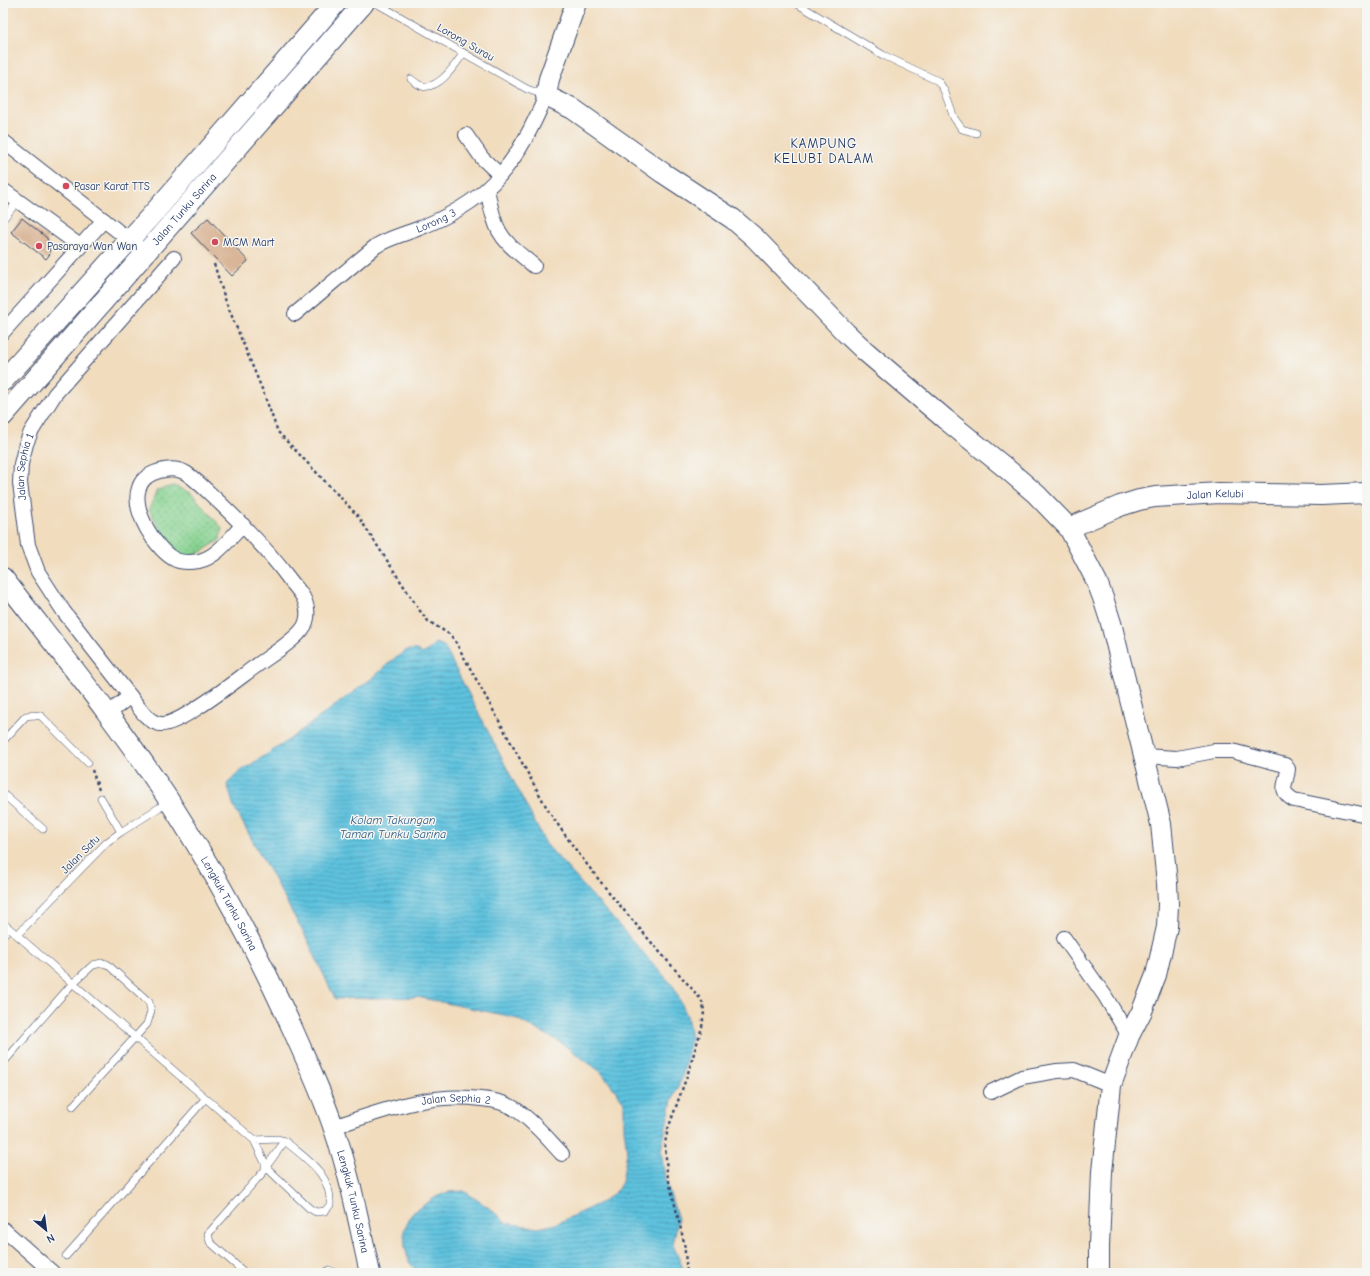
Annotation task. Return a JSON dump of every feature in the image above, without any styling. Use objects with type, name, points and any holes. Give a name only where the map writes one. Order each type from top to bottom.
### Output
[{"type":"street","name":"Jalan Tunku Sarina","points":[[3,381],[163,202],[336,3]]},
{"type":"street","name":"Jalan Tunku Sarina","points":[[3,416],[364,3]]},
{"type":"street","points":[[576,3],[549,78],[546,96],[573,109],[663,173],[733,219],[755,238],[865,351],[1019,479],[1069,528],[1097,582],[1111,623],[1160,824],[1166,862],[1168,904],[1167,927],[1156,975],[1142,1011],[1129,1036],[1111,1085],[1102,1172],[1099,1273]]},
{"type":"street","name":"Lorong 3","points":[[295,314],[376,246],[386,240],[427,225],[443,217],[487,189],[512,161],[537,117],[546,96]]},
{"type":"street","points":[[466,135],[482,158],[500,175]]},
{"type":"street","points":[[3,141],[146,252]]},
{"type":"street","points":[[487,189],[494,219],[499,231],[514,250],[534,266]]},
{"type":"street","points":[[3,190],[80,246]]},
{"type":"street","points":[[5,328],[104,220]]},
{"type":"street","name":"Jalan Sephia 1","points":[[174,258],[55,394],[31,432],[26,444],[21,464],[20,483],[28,545],[38,572],[64,612],[145,715],[152,721],[159,724],[171,722],[182,717],[219,692],[289,641],[303,628],[307,621],[308,615],[302,596],[278,563],[257,539],[243,525],[204,487],[185,473],[178,470],[167,470],[147,476],[143,479],[139,486],[136,502],[143,523],[162,549],[176,560],[183,562],[198,561],[211,556],[243,525]]},
{"type":"street","name":"Jalan Kelubi","points":[[1069,528],[1120,506],[1155,497],[1219,493],[1321,495],[1367,494]]},
{"type":"street","name":"Lengkuk Tunku Sarina","points":[[3,578],[108,714],[169,802],[205,859],[249,938],[300,1046],[333,1127],[348,1180],[370,1273]]},
{"type":"street","points":[[108,714],[130,696]]},
{"type":"street","points":[[1143,756],[1177,758],[1223,750],[1285,764],[1288,769],[1284,792],[1289,797],[1294,800],[1367,815]]},
{"type":"street","points":[[1064,938],[1105,996],[1129,1036]]},
{"type":"street","points":[[991,1092],[1022,1077],[1057,1071],[1074,1070],[1111,1085]]},
{"type":"street","name":"Jalan Sephia 2","points":[[333,1127],[406,1104],[429,1099],[443,1097],[482,1099],[501,1103],[518,1111],[541,1131],[562,1154]]},
{"type":"street","points":[[3,1229],[53,1273]]},
{"type":"lane","name":"Lorong Surau","points":[[376,3],[463,54],[527,89],[546,96]]},
{"type":"lane","points":[[796,3],[883,55],[938,81],[944,90],[954,118],[962,129],[976,133]]},
{"type":"lane","points":[[410,79],[421,86],[434,84],[449,73],[463,54]]},
{"type":"lane","points":[[3,219],[18,201]]},
{"type":"lane","points":[[3,741],[26,716],[41,716],[88,763]]},
{"type":"lane","points":[[3,794],[43,829]]},
{"type":"lane","points":[[102,798],[121,832]]},
{"type":"lane","name":"Jalan Satu","points":[[17,934],[107,842],[169,802]]},
{"type":"lane","points":[[3,923],[254,1140],[266,1167],[312,1210],[320,1212],[328,1209],[330,1200],[325,1179],[317,1168],[285,1141],[278,1139],[254,1140]]},
{"type":"lane","points":[[3,935],[10,928]]},
{"type":"lane","points":[[3,1063],[72,984],[94,965],[102,963],[107,964],[149,1002],[151,1011],[147,1024],[73,1106]]},
{"type":"lane","points":[[66,1256],[205,1099]]},
{"type":"lane","points":[[245,1273],[210,1242],[208,1234],[263,1175],[266,1167],[285,1141]]},
{"type":"lane","points":[[325,1273],[329,1270],[335,1273]]},
{"type":"path","points":[[214,264],[226,302],[278,432],[358,516],[428,621],[449,634],[454,639],[548,810],[609,891],[699,997],[703,1004],[704,1012],[702,1027],[688,1073],[668,1129],[665,1143],[667,1173],[684,1242],[687,1273]]},
{"type":"path","points":[[88,763],[102,798]]},
{"type":"green space","points":[[174,486],[191,493],[222,528],[220,540],[188,560],[170,550],[149,509],[157,490]]},
{"type":"water","name":"Kolam Takungan Taman Tunku Sarina","points":[[435,643],[444,646],[546,844],[674,987],[687,1016],[691,1039],[682,1078],[672,1100],[661,1150],[665,1179],[678,1219],[673,1245],[685,1273],[586,1273],[566,1268],[551,1268],[531,1273],[418,1273],[409,1262],[405,1248],[404,1231],[412,1213],[436,1197],[448,1192],[464,1191],[489,1208],[507,1223],[538,1228],[556,1224],[600,1203],[616,1192],[622,1182],[627,1152],[624,1128],[624,1102],[601,1072],[560,1042],[513,1017],[417,997],[335,999],[309,943],[234,807],[227,784],[239,772],[283,744],[374,677],[391,661],[407,650],[417,650],[422,654],[430,649]]},
{"type":"building","name":"Pasaraya Wan Wan","points":[[22,218],[47,238],[50,254],[46,259],[11,232]]},
{"type":"building","points":[[208,218],[248,261],[232,276],[191,233]]},
{"type":"place","name":"Pasar Karat TTS","points":[[66,186]]},
{"type":"place","name":"MCM Mart","points":[[215,242]]},
{"type":"place","name":"Pasaraya Wan Wan","points":[[39,246]]},
{"type":"district","name":"KAMPUNG KELUBI DALAM","points":[[824,150]]}]
